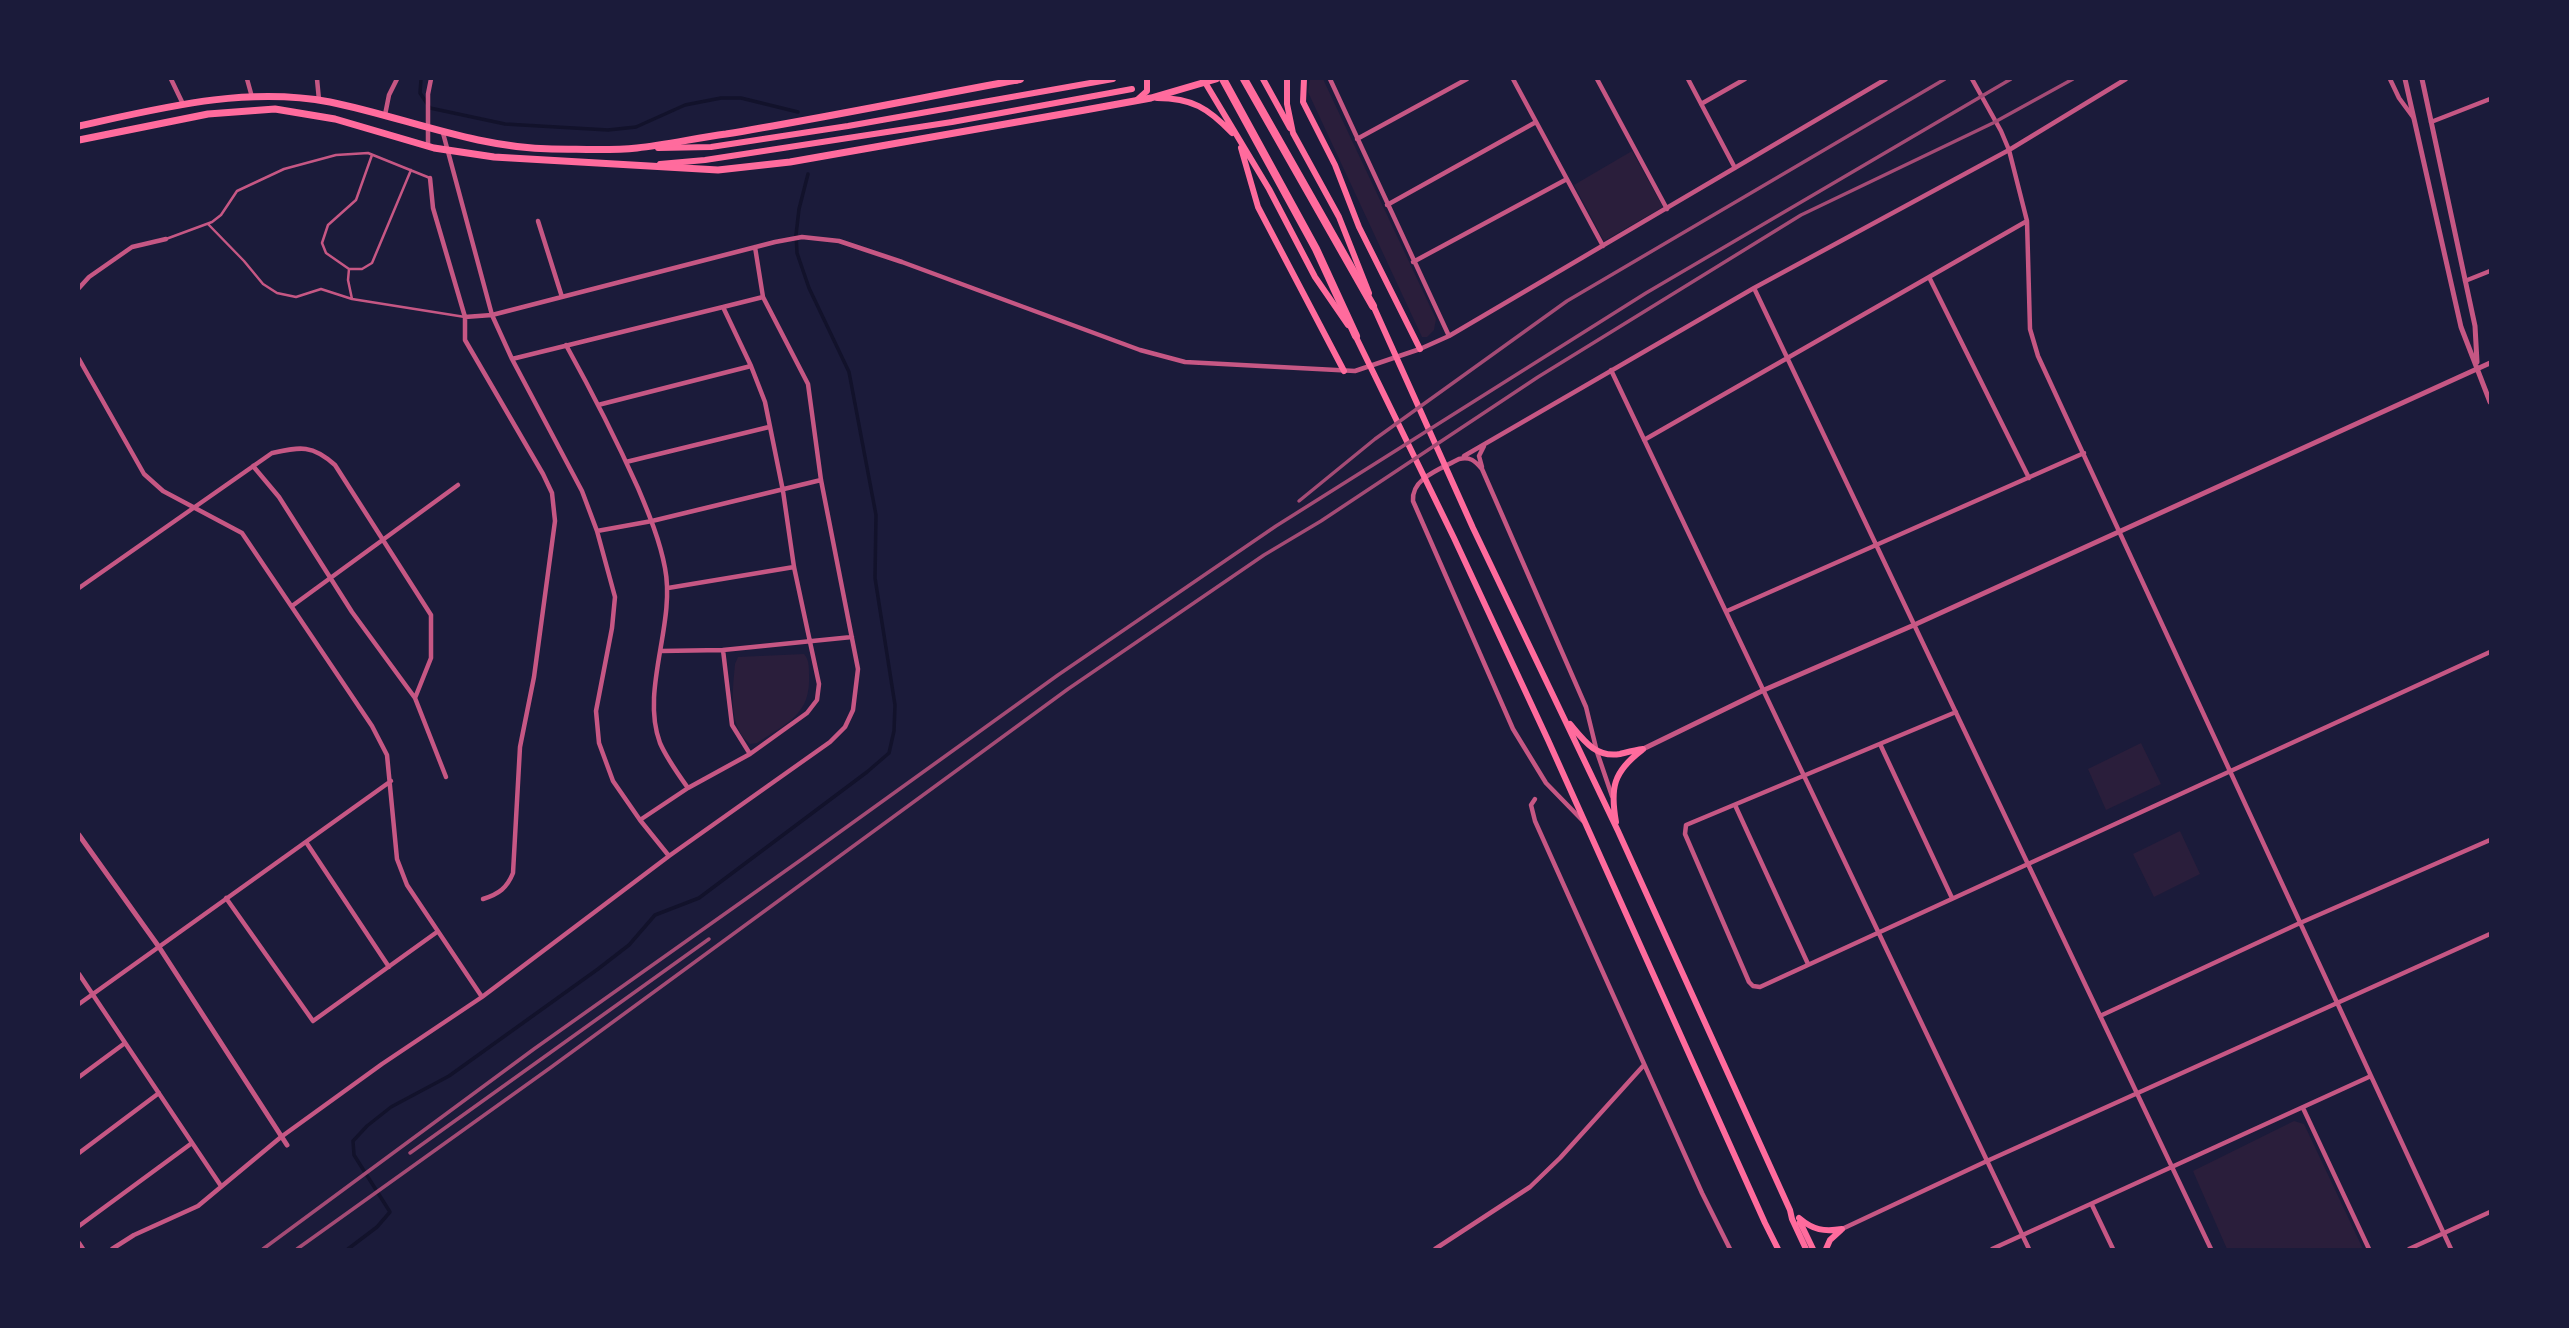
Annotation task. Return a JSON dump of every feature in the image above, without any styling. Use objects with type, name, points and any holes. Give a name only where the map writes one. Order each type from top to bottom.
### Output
[{"type":"highway","points":[[1223,79],[1317,249],[1356,336]]},
{"type":"highway","points":[[1244,79],[1373,306]]},
{"type":"main road","points":[[636,148],[827,117],[1018,79]]},
{"type":"main road","points":[[79,126],[206,100],[252,97],[319,100],[385,115],[443,133],[549,149],[711,148],[1113,79]]},
{"type":"main road","points":[[1135,101],[1147,91],[1147,79]]},
{"type":"main road","points":[[79,140],[208,114],[275,109],[335,119],[447,151],[506,159],[718,170],[789,162],[1135,101],[1216,79]]},
{"type":"main road","points":[[1263,79],[1339,217],[1378,318],[1473,528],[1618,831],[1806,1249]]},
{"type":"main road","points":[[1287,79],[1287,104],[1293,133]]},
{"type":"main road","points":[[1304,79],[1303,102],[1335,165],[1359,227],[1420,349]]},
{"type":"main road","points":[[1204,81],[1269,189],[1315,277],[1356,336],[1454,538],[1776,1249]]},
{"type":"main road","points":[[647,165],[705,160],[912,128],[1132,89]]},
{"type":"main road","points":[[1151,98],[1183,99],[1192,102],[1217,117],[1239,139],[1258,207],[1344,371]]},
{"type":"main road","points":[[1564,718],[1597,752],[1620,754],[1643,749]]},
{"type":"main road","points":[[1618,831],[1612,797],[1615,781],[1622,768],[1643,749]]},
{"type":"main road","points":[[1790,1210],[1811,1228],[1819,1231],[1842,1229]]},
{"type":"main road","points":[[1798,1218],[1813,1249]]},
{"type":"main road","points":[[1826,1249],[1830,1240],[1842,1229]]},
{"type":"street","points":[[171,79],[183,104]]},
{"type":"street","points":[[247,79],[252,97]]},
{"type":"street","points":[[317,79],[319,100]]},
{"type":"street","points":[[385,115],[389,95],[397,79]]},
{"type":"street","points":[[428,146],[427,114],[431,79]]},
{"type":"street","points":[[1330,79],[1449,335]]},
{"type":"street","points":[[1357,139],[1467,79]]},
{"type":"street","points":[[1513,79],[1603,246]]},
{"type":"street","points":[[1597,79],[1667,209]]},
{"type":"street","points":[[1688,79],[1735,168]]},
{"type":"street","points":[[1701,104],[1745,79]]},
{"type":"street","points":[[465,317],[492,315],[802,237],[839,242],[902,262],[1140,349],[1185,362],[1355,371],[1420,349],[1449,335],[1886,79]]},
{"type":"street","points":[[1972,79],[2009,150],[2027,221],[2029,329],[2038,356],[2451,1249]]},
{"type":"street","points":[[1583,821],[1546,783],[1513,729],[1413,501],[1412,491],[1417,484],[1754,288],[2009,150],[2126,79]]},
{"type":"street","points":[[2390,79],[2399,98],[2414,118]]},
{"type":"street","points":[[2405,79],[2461,327],[2490,402]]},
{"type":"street","points":[[2421,79],[2475,326],[2477,368]]},
{"type":"street","points":[[2431,122],[2490,99]]},
{"type":"street","points":[[1387,205],[1536,122]]},
{"type":"street","points":[[443,133],[492,315],[512,359],[582,491],[597,531],[615,597],[612,628],[596,711],[599,743],[613,781],[669,856]]},
{"type":"street","points":[[430,178],[433,208],[465,317],[465,340],[468,349],[487,376],[542,474],[552,493],[555,506],[536,664],[520,747],[513,873],[508,885],[496,895],[483,899]]},
{"type":"street","points":[[1413,262],[1567,179]]},
{"type":"street","points":[[538,221],[562,297]]},
{"type":"street","points":[[1644,440],[2027,221]]},
{"type":"street","points":[[79,288],[89,277],[132,247],[166,239]]},
{"type":"street","points":[[112,1249],[134,1234],[198,1206],[281,1137],[382,1063],[482,997],[669,856],[830,742],[845,727],[858,690],[859,669],[821,480],[808,384],[763,297],[755,247]]},
{"type":"street","points":[[2465,281],[2490,271]]},
{"type":"street","points":[[1929,277],[2029,478]]},
{"type":"street","points":[[1754,288],[2211,1249]]},
{"type":"street","points":[[512,359],[763,297]]},
{"type":"street","points":[[640,820],[688,788],[750,754],[807,713],[817,700],[819,684],[808,642],[765,402],[723,307]]},
{"type":"street","points":[[566,345],[626,462],[652,521],[665,566],[668,589],[655,692],[660,741],[688,788]]},
{"type":"street","points":[[79,359],[144,474],[163,491],[242,533],[372,726],[387,755],[397,859],[407,884],[482,997]]},
{"type":"street","points":[[1643,749],[1764,690],[1914,625],[2490,363]]},
{"type":"street","points":[[598,405],[751,366]]},
{"type":"street","points":[[1611,370],[2029,1249]]},
{"type":"street","points":[[626,462],[769,427]]},
{"type":"street","points":[[1487,442],[1479,457],[1482,469],[1586,707],[1612,797]]},
{"type":"street","points":[[79,588],[272,453],[303,447],[320,452],[335,465],[431,615],[431,658],[415,698]]},
{"type":"street","points":[[1727,611],[2084,453]]},
{"type":"street","points":[[1459,459],[1466,457],[1475,461],[1482,469]]},
{"type":"street","points":[[253,466],[279,497],[352,612],[415,698],[446,777]]},
{"type":"street","points":[[597,531],[652,521],[821,480]]},
{"type":"street","points":[[292,606],[458,485]]},
{"type":"street","points":[[668,589],[794,567]]},
{"type":"street","points":[[661,651],[723,650],[852,637]]},
{"type":"street","points":[[723,650],[732,725],[750,754]]},
{"type":"street","points":[[1956,712],[1686,825],[1685,834],[1753,986],[1760,986],[2490,653]]},
{"type":"street","points":[[1880,744],[1952,898]]},
{"type":"street","points":[[79,1004],[391,781]]},
{"type":"street","points":[[1535,799],[1531,805],[1535,821],[1730,1249]]},
{"type":"street","points":[[1735,805],[1808,964]]},
{"type":"street","points":[[79,835],[159,947],[287,1146]]},
{"type":"street","points":[[2101,1016],[2300,923],[2490,840]]},
{"type":"street","points":[[306,842],[389,967]]},
{"type":"street","points":[[226,898],[313,1021],[437,932]]},
{"type":"street","points":[[1842,1229],[2490,934]]},
{"type":"street","points":[[79,974],[221,1186]]},
{"type":"street","points":[[79,1077],[125,1043]]},
{"type":"street","points":[[1434,1249],[1530,1187],[1560,1158],[1644,1065]]},
{"type":"street","points":[[1993,1249],[2371,1076]]},
{"type":"street","points":[[79,1153],[159,1093]]},
{"type":"street","points":[[2303,1108],[2369,1249]]},
{"type":"street","points":[[79,1226],[192,1143]]},
{"type":"street","points":[[2092,1205],[2113,1249]]},
{"type":"street","points":[[2409,1249],[2490,1212]]},
{"type":"street","points":[[79,1243],[83,1249]]},
{"type":"lane","points":[[166,239],[208,224],[221,215],[237,191],[264,177],[336,155],[355,152],[372,155],[430,178]]},
{"type":"lane","points":[[372,155],[356,200],[328,225],[322,243],[326,253],[349,270],[362,269],[372,263],[411,170]]},
{"type":"lane","points":[[208,224],[263,284],[277,293],[296,297],[321,289],[352,299],[465,317]]},
{"type":"lane","points":[[349,270],[352,299]]},
{"type":"shaded area","points":[[1310,79],[1323,79],[1436,319],[1434,330],[1427,337],[1422,337],[1308,92]]},
{"type":"shaded area","points":[[1632,151],[1663,207],[1604,241],[1574,185]]},
{"type":"shaded area","points":[[804,654],[809,666],[809,688],[802,708],[788,723],[757,743],[750,744],[738,727],[733,707],[735,664],[738,657]]},
{"type":"shaded area","points":[[2141,743],[2161,784],[2106,810],[2088,769]]},
{"type":"shaded area","points":[[2180,831],[2200,874],[2154,897],[2133,854]]},
{"type":"shaded area","points":[[2294,1121],[2304,1124],[2363,1249],[2227,1249],[2193,1171]]},
{"type":"waterway","points":[[421,79],[420,93],[430,108],[505,124],[608,130],[636,127],[685,105],[721,98],[741,98],[798,112]]},
{"type":"waterway","points":[[348,1249],[377,1227],[390,1212],[354,1155],[353,1141],[367,1126],[391,1107],[449,1076],[598,969],[629,945],[655,915],[699,898],[889,753],[894,731],[895,705],[875,578],[876,515],[849,372],[809,288],[797,253],[799,209],[808,174]]},
{"type":"railway","points":[[1299,501],[1375,439],[1567,301],[1945,79]]},
{"type":"railway","points":[[263,1249],[534,1049],[1058,675],[1276,526],[1646,293],[2011,79]]},
{"type":"railway","points":[[297,1249],[550,1068],[1068,689],[1264,555],[1321,521],[1538,377],[1801,215],[1993,123],[2073,79]]},
{"type":"railway","points":[[410,1153],[709,939]]}]
